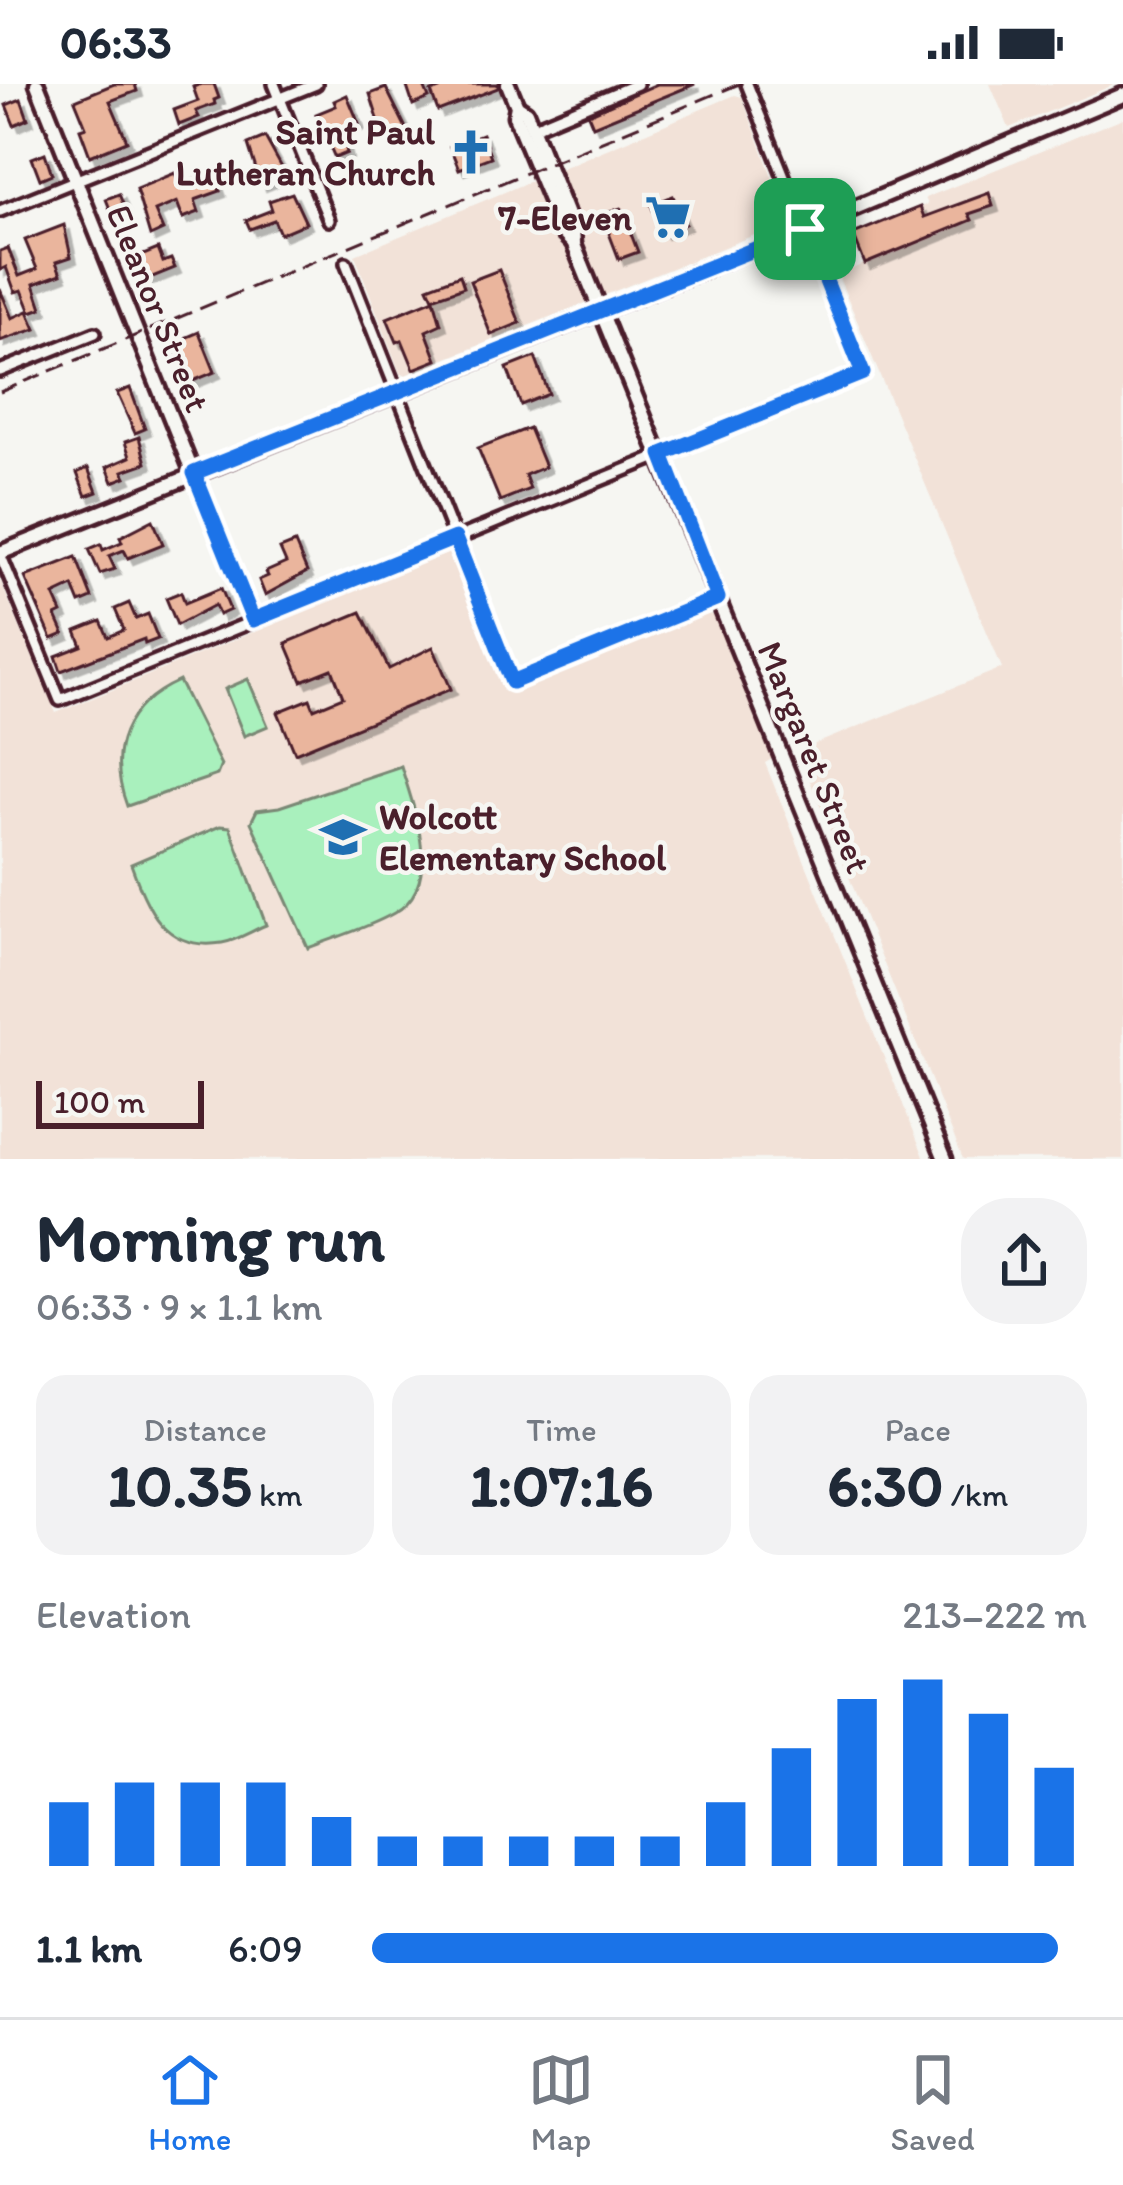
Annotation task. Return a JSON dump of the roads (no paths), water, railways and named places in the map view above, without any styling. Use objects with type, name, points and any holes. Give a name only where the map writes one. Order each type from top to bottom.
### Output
[{"type":"street","name":"Eleanor Street","points":[[37,84],[253,620]]},
{"type":"street","points":[[274,84],[329,220]]},
{"type":"street","points":[[0,211],[316,84]]},
{"type":"street","name":"Margaret Street","points":[[508,84],[517,106],[515,116],[564,234],[574,245],[603,310],[945,1159]]},
{"type":"street","points":[[532,128],[637,84]]},
{"type":"street","points":[[747,84],[805,229],[863,373],[60,700],[0,554],[805,229],[1123,95]]},
{"type":"street","name":"Margaret Street","points":[[517,106],[526,112],[573,230],[574,245]]},
{"type":"street","points":[[346,263],[512,682],[718,598]]},
{"type":"street","points":[[0,371],[95,333]]},
{"type":"railway","points":[[0,392],[739,84]]},
{"type":"place","name":"Saint Paul Lutheran Church","points":[[471,152]]},
{"type":"place","name":"7-Eleven","points":[[668,217]]},
{"type":"place","name":"Wolcott Elementary School","points":[[343,837]]}]
